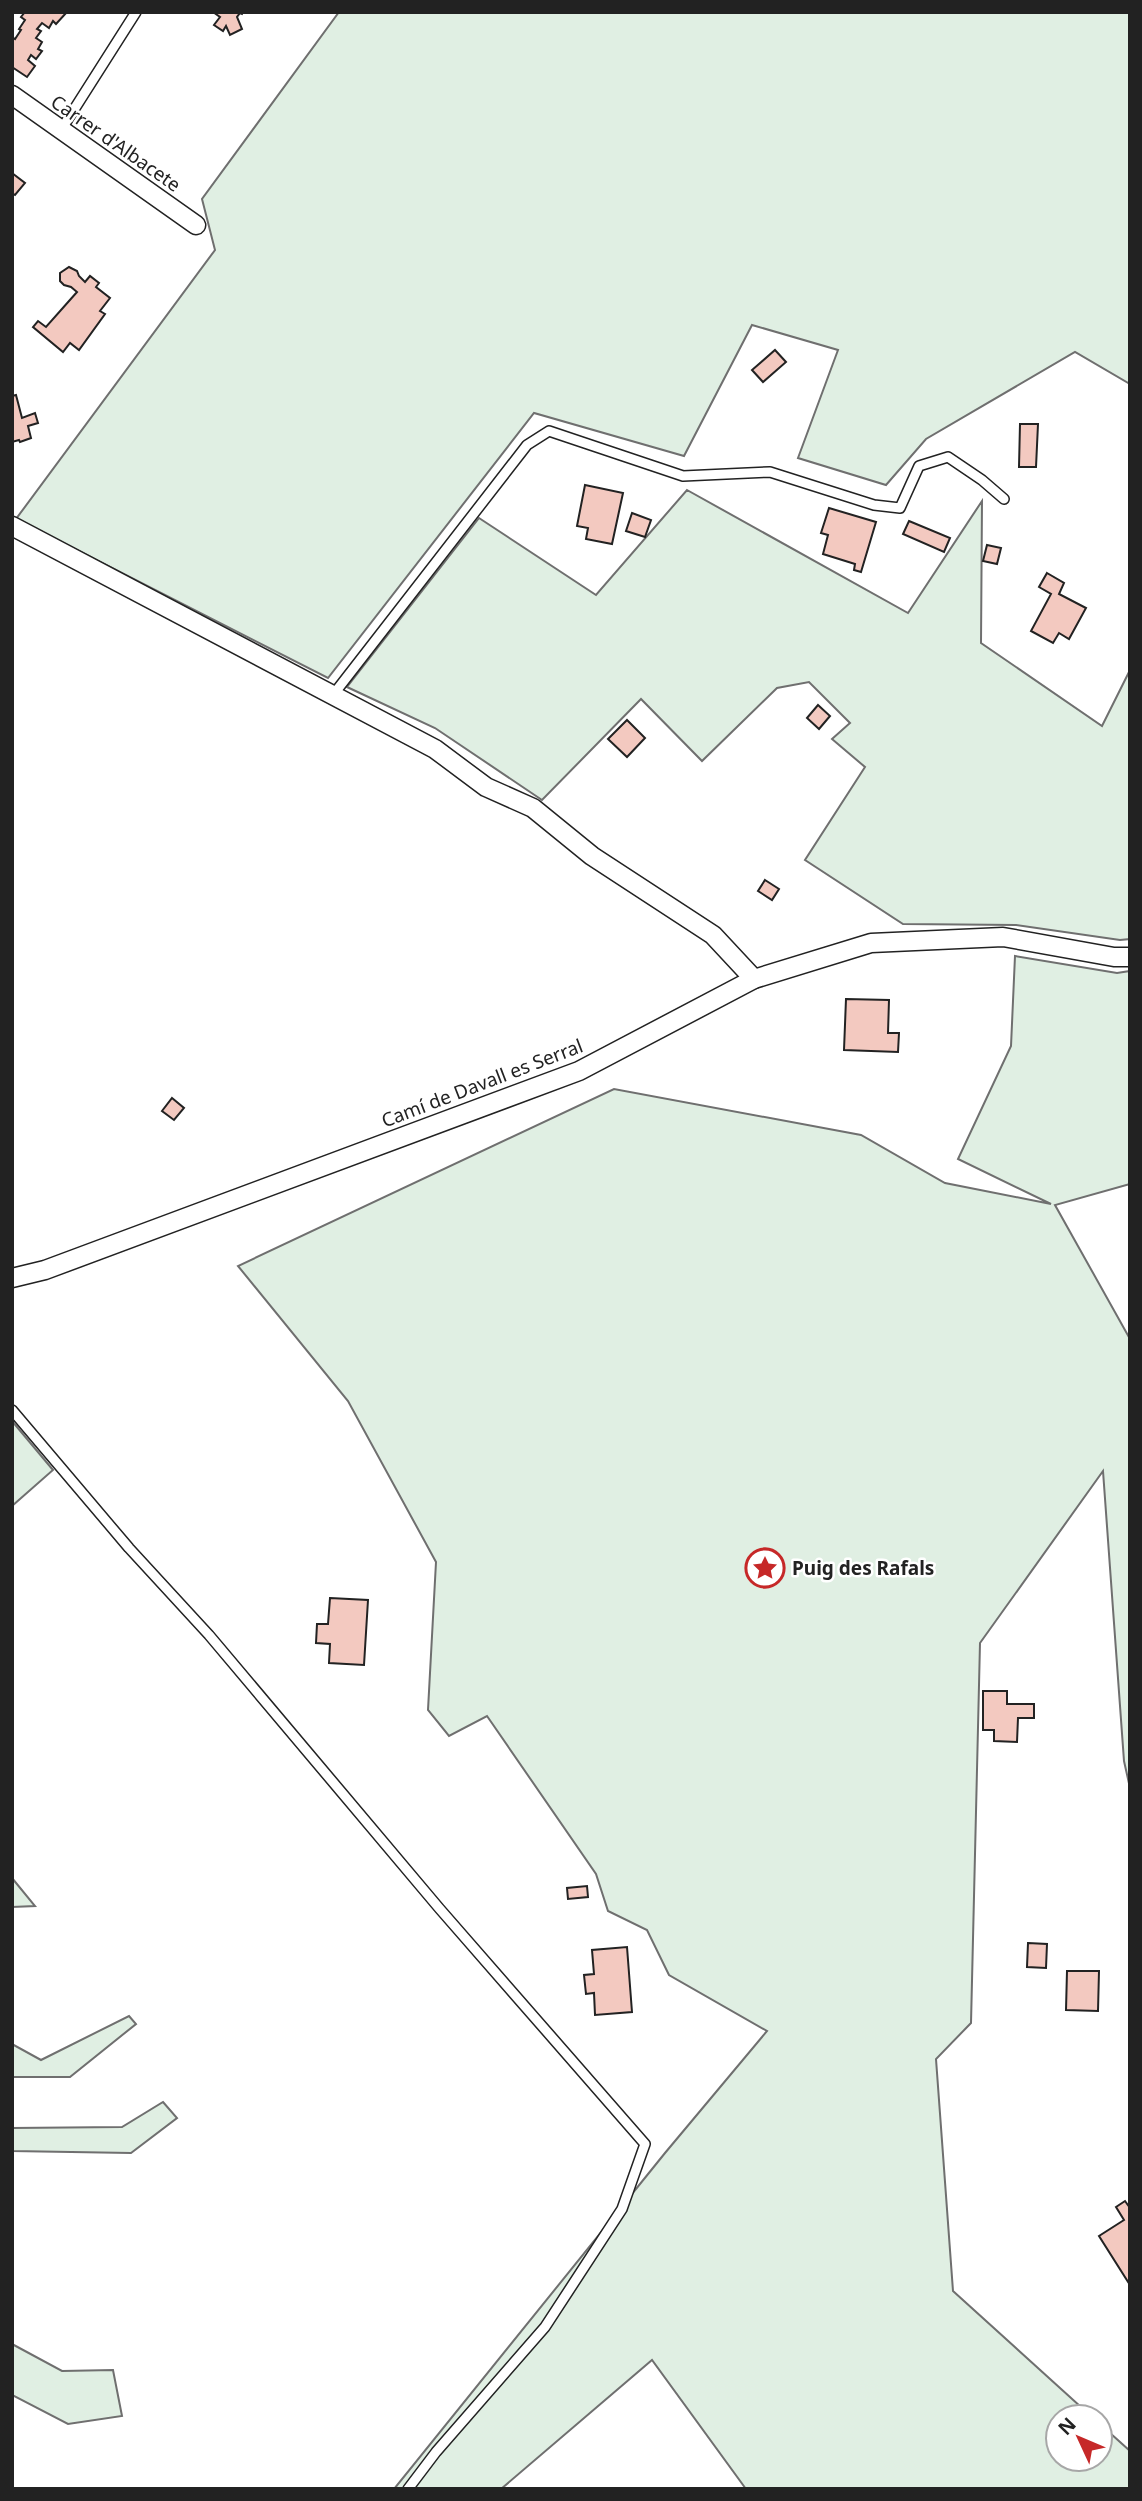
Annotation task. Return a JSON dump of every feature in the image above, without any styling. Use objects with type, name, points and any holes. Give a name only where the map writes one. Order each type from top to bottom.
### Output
[{"type":"street","name":"Carrer d'Albacete","points":[[12,94],[196,225]]},
{"type":"street","points":[[12,526],[435,749],[486,788],[533,808],[592,856],[713,935],[754,979]]},
{"type":"street","name":"Camí de Davall es Serral","points":[[12,1278],[58,1265],[579,1071],[754,979],[871,943],[1003,937],[1114,957],[1130,957]]},
{"type":"lane","points":[[61,130],[136,12]]},
{"type":"lane","points":[[332,696],[527,445],[549,431],[683,476],[770,472],[874,505],[900,508],[919,466],[948,457],[1004,499]]},
{"type":"lane","points":[[12,1410],[129,1548],[209,1635],[439,1908],[645,2144],[622,2209],[545,2327],[436,2452],[408,2489]]},
{"type":"green space","points":[[339,12],[1130,12],[1130,384],[1075,352],[926,439],[886,485],[798,458],[838,350],[752,325],[684,456],[534,413],[328,678],[16,519],[215,250],[202,199]]},
{"type":"green space","points":[[687,490],[908,613],[982,501],[981,643],[1102,726],[1130,670],[1130,939],[1120,940],[1016,925],[903,924],[805,860],[865,767],[832,739],[850,723],[809,682],[777,688],[702,761],[641,699],[542,800],[435,728],[347,687],[479,518],[596,595]]},
{"type":"green space","points":[[1015,956],[1117,973],[1130,971],[1130,1184],[1055,1205],[1130,1339],[1130,1788],[1124,1761],[1103,1471],[980,1643],[971,2023],[936,2059],[953,2291],[1077,2403],[1044,2403],[1044,2473],[1114,2473],[1114,2437],[1130,2451],[1130,2489],[746,2489],[652,2360],[501,2489],[394,2489],[767,2031],[669,1975],[647,1930],[608,1911],[596,1874],[487,1716],[449,1736],[428,1710],[436,1562],[348,1401],[238,1266],[614,1089],[861,1135],[945,1183],[1051,1204],[958,1159],[1011,1046]]},
{"type":"green space","points":[[12,1421],[53,1470],[12,1506]]},
{"type":"green space","points":[[12,1878],[35,1906],[12,1907]]},
{"type":"green space","points":[[129,2016],[136,2024],[70,2077],[12,2077],[12,2044],[41,2060]]},
{"type":"green space","points":[[163,2102],[177,2118],[131,2153],[12,2151],[12,2128],[122,2127]]},
{"type":"green space","points":[[12,2344],[62,2371],[113,2370],[122,2416],[68,2424],[12,2395]]},
{"type":"building","points":[[25,12],[67,12],[56,24],[53,21],[49,28],[42,23],[37,29],[41,31],[36,38],[42,42],[38,49],[42,51],[36,59],[31,55],[28,60],[35,66],[27,77],[12,67],[12,37],[15,39],[21,30],[19,29],[25,20],[21,17]]},
{"type":"building","points":[[213,12],[243,12],[237,17],[242,29],[230,35],[226,26],[223,31],[214,25],[220,17]]},
{"type":"building","points":[[12,173],[25,183],[15,195],[12,193]]},
{"type":"building","points":[[69,267],[77,271],[85,282],[90,276],[99,283],[96,287],[110,298],[100,311],[105,314],[79,350],[70,343],[63,352],[33,327],[38,321],[46,327],[77,292],[60,281],[60,273]]},
{"type":"building","points":[[775,350],[786,362],[763,382],[752,370]]},
{"type":"building","points":[[16,395],[22,418],[35,413],[38,423],[28,426],[31,438],[12,442],[12,396]]},
{"type":"building","points":[[1020,424],[1038,424],[1036,467],[1019,467]]},
{"type":"building","points":[[585,485],[623,493],[612,544],[586,539],[588,528],[577,526]]},
{"type":"building","points":[[829,508],[876,522],[861,572],[854,570],[855,564],[823,554],[828,535],[821,533]]},
{"type":"building","points":[[632,513],[651,520],[645,537],[626,531]]},
{"type":"building","points":[[909,521],[950,538],[944,552],[903,534]]},
{"type":"building","points":[[987,545],[1001,548],[997,564],[983,561]]},
{"type":"building","points":[[1047,573],[1064,583],[1059,594],[1086,608],[1069,639],[1059,633],[1053,643],[1031,631],[1051,594],[1039,587]]},
{"type":"building","points":[[818,705],[830,716],[819,729],[807,718]]},
{"type":"building","points":[[627,720],[645,738],[627,757],[608,739]]},
{"type":"building","points":[[765,880],[779,889],[772,900],[758,891]]},
{"type":"building","points":[[846,999],[889,1000],[888,1033],[899,1033],[898,1052],[844,1050]]},
{"type":"building","points":[[172,1098],[184,1108],[174,1120],[162,1111]]},
{"type":"building","points":[[330,1598],[368,1600],[364,1665],[329,1663],[330,1644],[316,1643],[317,1624],[328,1624]]},
{"type":"building","points":[[983,1691],[1007,1691],[1007,1704],[1034,1704],[1034,1718],[1018,1718],[1017,1742],[994,1741],[994,1730],[983,1730]]},
{"type":"building","points":[[587,1886],[588,1897],[568,1899],[567,1888]]},
{"type":"building","points":[[1028,1943],[1047,1944],[1046,1968],[1027,1967]]},
{"type":"building","points":[[627,1947],[632,2012],[595,2015],[594,1993],[586,1994],[584,1975],[594,1974],[592,1950]]},
{"type":"building","points":[[1067,1971],[1099,1971],[1098,2011],[1066,2010]]},
{"type":"building","points":[[1125,2201],[1130,2208],[1130,2285],[1099,2236],[1124,2220],[1116,2207]]},
{"type":"place","name":"Puig des Rafals","points":[[765,1568]]}]
